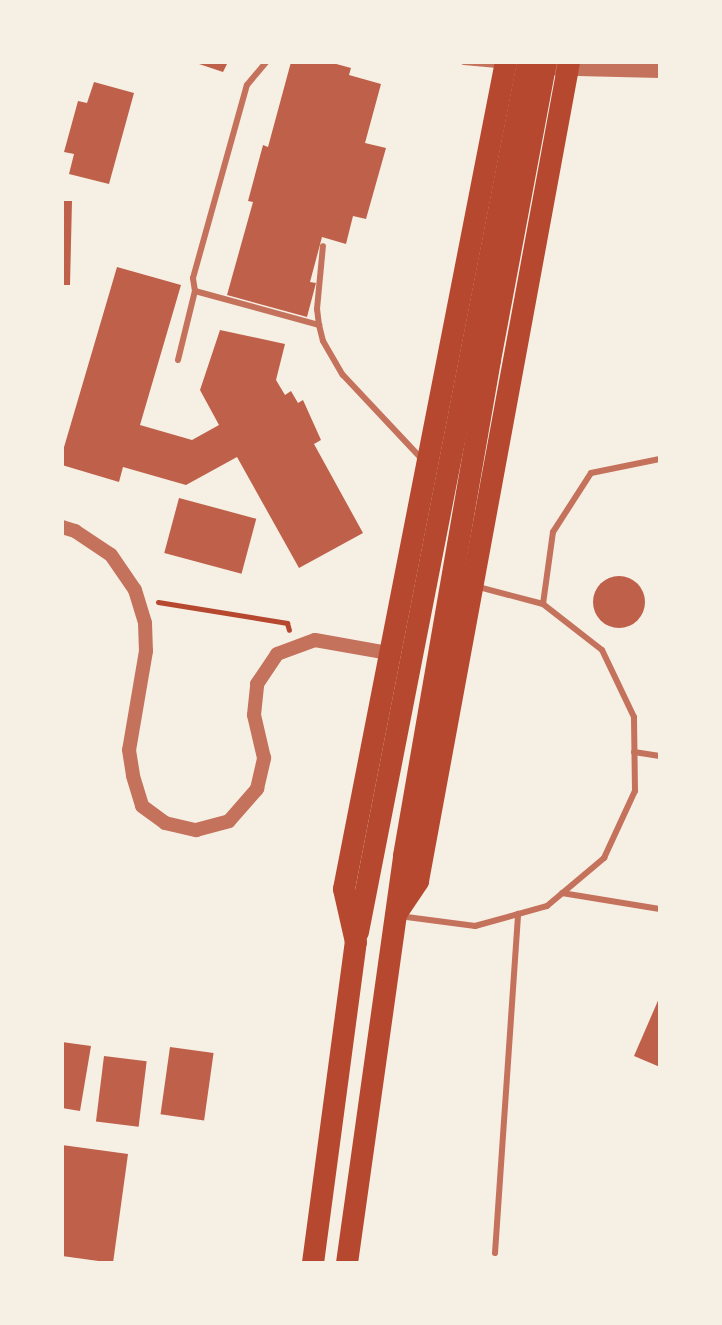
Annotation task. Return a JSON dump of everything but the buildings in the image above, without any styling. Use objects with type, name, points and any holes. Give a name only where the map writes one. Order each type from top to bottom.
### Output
[{"type":"highway","points":[[356,942],[344,889],[426,463],[513,63]]},
{"type":"highway","points":[[313,1263],[356,942],[513,63]]},
{"type":"highway","points":[[395,916],[418,881],[561,65]]},
{"type":"highway","points":[[347,1263],[404,856],[487,376],[561,65]]},
{"type":"street","points":[[513,63],[660,71]]},
{"type":"street","points":[[69,529],[111,555],[137,598],[145,623],[146,651],[129,750],[142,806],[165,823],[196,830],[229,821],[257,789],[264,758],[254,715],[257,684],[277,654],[315,640],[389,653]]},
{"type":"lane","points":[[178,360],[195,291],[193,278],[247,85],[266,62]]},
{"type":"lane","points":[[464,62],[513,63]]},
{"type":"lane","points":[[323,246],[317,309],[323,341],[343,375],[426,463]]},
{"type":"lane","points":[[195,291],[319,325]]},
{"type":"lane","points":[[543,604],[553,532],[591,473],[660,459]]},
{"type":"lane","points":[[395,916],[475,926],[547,906],[604,858],[635,791],[634,717],[602,650],[543,604],[472,585]]},
{"type":"lane","points":[[634,752],[660,756]]},
{"type":"lane","points":[[562,893],[660,909]]},
{"type":"lane","points":[[495,1253],[518,914]]},
{"type":"path","points":[[137,598],[287,623],[295,647]]}]
